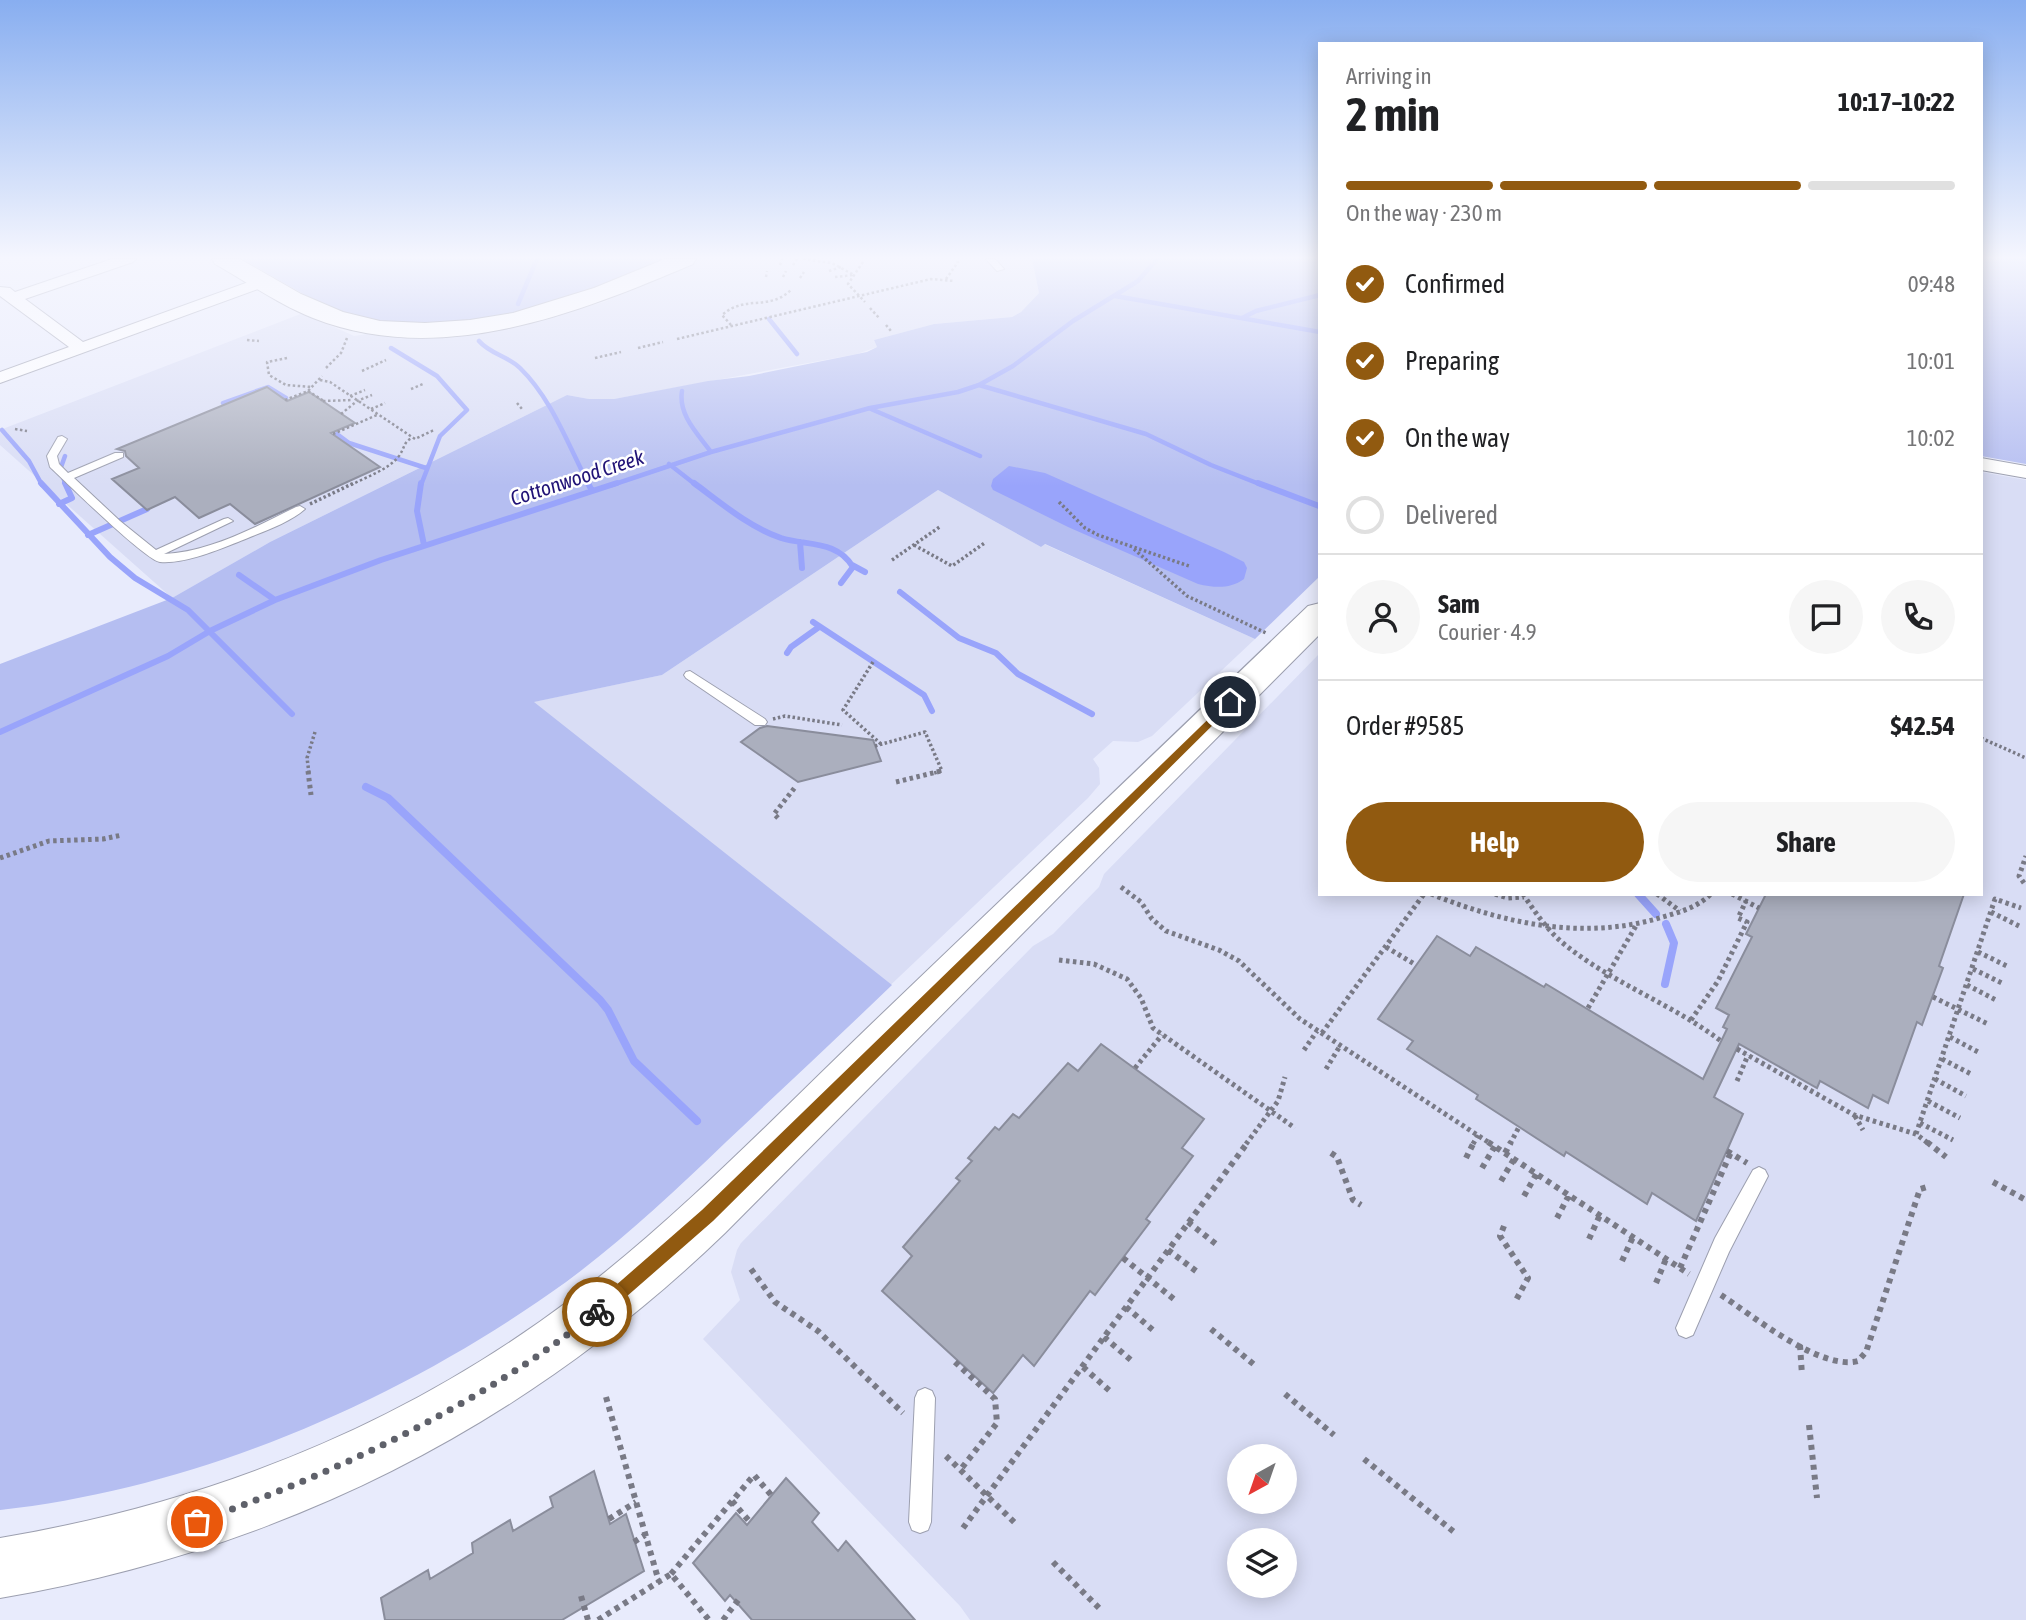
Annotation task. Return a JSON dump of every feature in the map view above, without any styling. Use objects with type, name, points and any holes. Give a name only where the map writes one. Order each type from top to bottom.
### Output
[{"type":"main road","points":[[0,1568],[128,1543],[211,1517],[304,1482],[362,1455],[446,1410],[520,1367],[569,1333],[643,1274],[708,1215],[1318,616]]},
{"type":"street","points":[[63,335],[81,348]]},
{"type":"street","points":[[0,378],[118,335]]},
{"type":"street","points":[[1983,464],[2026,472]]},
{"type":"lane","points":[[62,439],[51,459],[67,477],[153,555],[168,559],[249,534],[304,507]]},
{"type":"lane","points":[[67,477],[118,455]]},
{"type":"lane","points":[[153,555],[228,521]]},
{"type":"lane","points":[[690,675],[760,722]]},
{"type":"lane","points":[[1686,1328],[1757,1171]]},
{"type":"lane","points":[[920,1522],[925,1398]]},
{"type":"path","points":[[326,368],[341,353],[345,340],[353,335]]},
{"type":"path","points":[[677,339],[696,335]]},
{"type":"path","points":[[247,340],[259,341]]},
{"type":"path","points":[[638,348],[663,342]]},
{"type":"path","points":[[595,358],[621,352]]},
{"type":"path","points":[[287,358],[267,362],[268,374],[281,383],[310,389],[323,401],[356,400],[372,395]]},
{"type":"path","points":[[362,371],[386,360]]},
{"type":"path","points":[[285,400],[310,389],[321,378],[413,438]]},
{"type":"path","points":[[411,389],[423,384]]},
{"type":"path","points":[[350,396],[365,390]]},
{"type":"path","points":[[341,414],[356,400]]},
{"type":"path","points":[[370,410],[385,403]]},
{"type":"path","points":[[517,403],[522,408]]},
{"type":"path","points":[[333,434],[377,414]]},
{"type":"path","points":[[15,429],[27,430]]},
{"type":"path","points":[[304,507],[383,469],[398,458],[406,441],[434,430]]},
{"type":"path","points":[[1059,502],[1091,532],[1189,566]]},
{"type":"path","points":[[892,560],[941,526]]},
{"type":"path","points":[[914,545],[952,566],[986,542]]},
{"type":"path","points":[[1134,549],[1187,596],[1289,643]]},
{"type":"path","points":[[943,561],[948,557]]},
{"type":"path","points":[[873,662],[843,710],[853,723],[876,735],[878,745],[925,732],[945,772],[896,782]]},
{"type":"path","points":[[760,722],[785,716],[842,725]]},
{"type":"path","points":[[311,795],[307,758],[315,732]]},
{"type":"path","points":[[1983,739],[2026,758]]},
{"type":"path","points":[[778,818],[774,814],[796,786]]},
{"type":"path","points":[[0,858],[49,841],[121,835]]},
{"type":"path","points":[[2024,883],[2019,876],[2026,856]]},
{"type":"path","points":[[1121,887],[1140,902],[1166,930],[1219,950],[1239,961],[1286,1008],[1319,1032],[1693,1276]]},
{"type":"path","points":[[1304,1050],[1386,947],[1423,896]]},
{"type":"path","points":[[1436,896],[1494,917],[1545,927],[1585,929],[1637,924],[1664,918],[1695,906],[1708,896]]},
{"type":"path","points":[[1502,896],[1523,896],[1545,927],[1572,952],[1691,1020],[1721,1041]]},
{"type":"path","points":[[1660,896],[1680,911]]},
{"type":"path","points":[[1736,896],[1759,908]]},
{"type":"path","points":[[1916,1134],[1996,899],[2021,908]]},
{"type":"path","points":[[1691,1020],[1718,981],[1747,922],[1738,918],[1746,901]]},
{"type":"path","points":[[1991,912],[2020,926]]},
{"type":"path","points":[[1588,1008],[1637,924]]},
{"type":"path","points":[[1386,947],[1416,965]]},
{"type":"path","points":[[1978,952],[2007,966]]},
{"type":"path","points":[[1059,960],[1100,966],[1124,977],[1140,995],[1149,1024],[1295,1129]]},
{"type":"path","points":[[1973,969],[2003,983]]},
{"type":"path","points":[[1967,985],[1996,1000]]},
{"type":"path","points":[[1933,996],[1988,1024]]},
{"type":"path","points":[[1135,1068],[1162,1035]]},
{"type":"path","points":[[1949,1037],[1980,1053]]},
{"type":"path","points":[[1326,1069],[1340,1046]]},
{"type":"path","points":[[1737,1049],[1854,1115],[1916,1134],[1946,1157]]},
{"type":"path","points":[[1737,1081],[1748,1055]]},
{"type":"path","points":[[1942,1059],[1973,1075]]},
{"type":"path","points":[[963,1528],[1270,1111],[1281,1094],[1285,1077]]},
{"type":"path","points":[[1935,1079],[1966,1096]]},
{"type":"path","points":[[1927,1101],[1959,1118]]},
{"type":"path","points":[[1854,1115],[1863,1130]]},
{"type":"path","points":[[1920,1122],[1953,1140]]},
{"type":"path","points":[[1505,1153],[1519,1127]]},
{"type":"path","points":[[1466,1158],[1478,1135]]},
{"type":"path","points":[[1482,1168],[1495,1146]]},
{"type":"path","points":[[1680,1268],[1729,1152],[1757,1171]]},
{"type":"path","points":[[1331,1153],[1337,1157],[1353,1200],[1361,1205]]},
{"type":"path","points":[[1501,1181],[1514,1159]]},
{"type":"path","points":[[1524,1196],[1536,1173]]},
{"type":"path","points":[[1993,1182],[2026,1200]]},
{"type":"path","points":[[1717,1292],[1800,1345],[1841,1361],[1854,1362],[1866,1352],[1920,1189],[1930,1186]]},
{"type":"path","points":[[1557,1218],[1569,1195]]},
{"type":"path","points":[[1589,1239],[1600,1215]]},
{"type":"path","points":[[1188,1222],[1216,1244]]},
{"type":"path","points":[[1504,1226],[1500,1236],[1528,1278],[1515,1302]]},
{"type":"path","points":[[1622,1261],[1633,1237]]},
{"type":"path","points":[[1168,1250],[1196,1271]]},
{"type":"path","points":[[1123,1258],[1175,1300]]},
{"type":"path","points":[[1656,1283],[1666,1259]]},
{"type":"path","points":[[751,1269],[775,1302],[812,1325],[906,1416]]},
{"type":"path","points":[[1126,1307],[1154,1331]]},
{"type":"path","points":[[1211,1329],[1257,1367]]},
{"type":"path","points":[[1104,1337],[1132,1361]]},
{"type":"path","points":[[1800,1345],[1802,1375]]},
{"type":"path","points":[[955,1362],[995,1399],[997,1423],[961,1469]]},
{"type":"path","points":[[1082,1366],[1111,1392]]},
{"type":"path","points":[[1284,1394],[1334,1435]]},
{"type":"path","points":[[606,1397],[659,1582]]},
{"type":"path","points":[[1809,1425],[1817,1498]]},
{"type":"path","points":[[946,1456],[1015,1523]]},
{"type":"path","points":[[1364,1459],[1454,1532]]},
{"type":"path","points":[[598,1620],[671,1574],[754,1475],[772,1496]]},
{"type":"path","points":[[732,1501],[750,1522]]},
{"type":"path","points":[[609,1519],[636,1502]]},
{"type":"path","points":[[705,1534],[712,1541]]},
{"type":"path","points":[[634,1542],[645,1535]]},
{"type":"path","points":[[1053,1562],[1101,1610]]},
{"type":"path","points":[[671,1574],[709,1620]]},
{"type":"path","points":[[581,1596],[588,1620]]},
{"type":"path","points":[[723,1620],[739,1599]]},
{"type":"shaded area","points":[[247,335],[894,335],[874,340],[877,347],[857,354],[614,399],[589,399],[567,395],[270,542],[172,598],[0,445],[0,430]]},
{"type":"shaded area","points":[[894,335],[1318,335],[1318,578],[1255,639],[1045,544],[1041,547],[938,490],[662,675],[534,702],[892,985],[688,1179],[608,1249],[566,1282],[437,1364],[368,1400],[297,1432],[224,1459],[150,1482],[75,1499],[0,1510],[0,664],[172,598],[270,542],[567,395],[589,399],[614,399],[749,376],[867,352],[877,347],[874,340]]},
{"type":"shaded area","points":[[1983,335],[2026,335],[2026,464],[1983,456]]},
{"type":"shaded area","points":[[1983,472],[2026,480],[2026,1620],[970,1620],[960,1606],[703,1339],[740,1300],[731,1272],[741,1243],[1033,946],[1053,934],[1099,887],[1104,874],[1318,655],[1318,896],[1983,896]]},
{"type":"shaded area","points":[[938,490],[1041,547],[1044,544],[1255,639],[1152,736],[1138,742],[1113,741],[1093,759],[1099,768],[1100,784],[1088,798],[652,1211],[567,1281],[430,1367],[349,1409],[285,1436],[226,1458],[128,1486],[0,1510],[533,702],[662,675]]},
{"type":"water","points":[[1009,466],[1045,473],[1224,552],[1244,562],[1247,568],[1244,579],[1222,587],[1198,584],[1068,527],[993,490],[993,479]]},
{"type":"building","points":[[267,387],[287,401],[309,392],[355,423],[331,433],[380,467],[255,524],[230,504],[199,518],[175,497],[147,510],[112,479],[139,468],[126,456],[125,451],[117,449]]},
{"type":"building","points":[[767,726],[873,740],[881,761],[798,782],[741,742]]},
{"type":"building","points":[[1765,896],[1963,896],[1939,966],[1943,968],[1922,1025],[1917,1022],[1888,1103],[1873,1095],[1868,1108],[1820,1081],[1817,1088],[1739,1044],[1714,1097],[1743,1114],[1696,1221],[1652,1193],[1647,1204],[1566,1152],[1564,1156],[1476,1099],[1478,1095],[1407,1049],[1413,1041],[1378,1019],[1437,936],[1470,956],[1476,947],[1544,987],[1546,984],[1703,1079],[1727,1029],[1723,1027],[1729,1015],[1716,1008],[1752,937],[1746,934]]},
{"type":"building","points":[[1101,1044],[1204,1119],[1182,1148],[1193,1156],[1146,1219],[1150,1222],[1095,1295],[1090,1291],[1034,1366],[1023,1355],[993,1393],[882,1291],[912,1256],[903,1247],[960,1181],[956,1178],[972,1161],[968,1158],[995,1127],[999,1130],[1013,1114],[1019,1118],[1068,1063],[1078,1071]]},
{"type":"building","points":[[594,1471],[610,1524],[626,1514],[644,1571],[562,1620],[385,1620],[381,1598],[428,1570],[430,1579],[473,1553],[472,1543],[510,1520],[513,1531],[553,1507],[550,1497]]},
{"type":"building","points":[[786,1478],[819,1513],[812,1522],[838,1551],[846,1541],[915,1620],[752,1620],[730,1595],[725,1601],[693,1563],[736,1513],[747,1525]]},
{"type":"waterway","points":[[781,335],[797,354]]},
{"type":"waterway","name":"Cottonwood Creek","points":[[979,385],[1013,366],[1055,335]]},
{"type":"waterway","points":[[479,341],[515,364],[531,380],[559,423],[589,485]]},
{"type":"waterway","points":[[391,348],[437,376],[467,410],[440,436],[421,485]]},
{"type":"waterway","name":"Cottonwood Creek","points":[[711,452],[870,408],[958,392],[979,385]]},
{"type":"waterway","points":[[979,385],[1146,434],[1211,465],[1262,485]]},
{"type":"waterway","points":[[223,403],[268,387],[286,398]]},
{"type":"waterway","points":[[682,391],[686,416],[711,452]]},
{"type":"waterway","points":[[871,409],[980,456]]},
{"type":"waterway","points":[[2,430],[29,461],[42,485]]},
{"type":"waterway","points":[[337,434],[349,443],[426,468]]},
{"type":"waterway","name":"Cottonwood Creek","points":[[671,465],[711,452]]},
{"type":"waterway","points":[[65,456],[60,470],[66,485]]},
{"type":"waterway","name":"Cottonwood Creek","points":[[612,485],[671,465]]},
{"type":"waterway","points":[[671,465],[696,485]]},
{"type":"waterway","points":[[41,483],[60,503]]},
{"type":"waterway","points":[[60,503],[72,498],[65,483]]},
{"type":"waterway","points":[[421,483],[417,511],[424,545]]},
{"type":"waterway","name":"Cottonwood Creek","points":[[275,600],[381,560],[617,483]]},
{"type":"waterway","points":[[694,483],[758,528],[781,538],[821,545],[839,552],[853,567],[841,583]]},
{"type":"waterway","points":[[1258,483],[1318,506]]},
{"type":"waterway","name":"Cottonwood Creek","points":[[589,485],[592,491]]},
{"type":"waterway","points":[[60,503],[89,535]]},
{"type":"waterway","points":[[89,535],[147,509]]},
{"type":"waterway","points":[[89,535],[135,578],[188,610],[209,631]]},
{"type":"waterway","points":[[800,542],[802,568]]},
{"type":"waterway","points":[[852,565],[865,572]]},
{"type":"waterway","points":[[239,575],[275,600]]},
{"type":"waterway","points":[[900,592],[959,638],[996,653],[1018,674],[1092,714]]},
{"type":"waterway","name":"Cottonwood Creek","points":[[209,631],[275,600]]},
{"type":"waterway","points":[[813,622],[924,695],[932,711]]},
{"type":"waterway","points":[[787,653],[791,647],[819,627]]},
{"type":"waterway","name":"Cottonwood Creek","points":[[0,732],[168,656],[209,631]]},
{"type":"waterway","points":[[209,631],[292,714]]},
{"type":"waterway","points":[[366,787],[388,798],[600,1000],[608,1010],[634,1061],[697,1121]]},
{"type":"waterway","points":[[1640,896],[1656,914]]},
{"type":"waterway","points":[[1665,984],[1674,943],[1666,924]]},
{"type":"way so far","points":[[197,1522],[304,1482],[362,1455],[498,1380],[546,1350],[597,1312]]},
{"type":"route","points":[[597,1312],[708,1215],[1230,702]]}]
